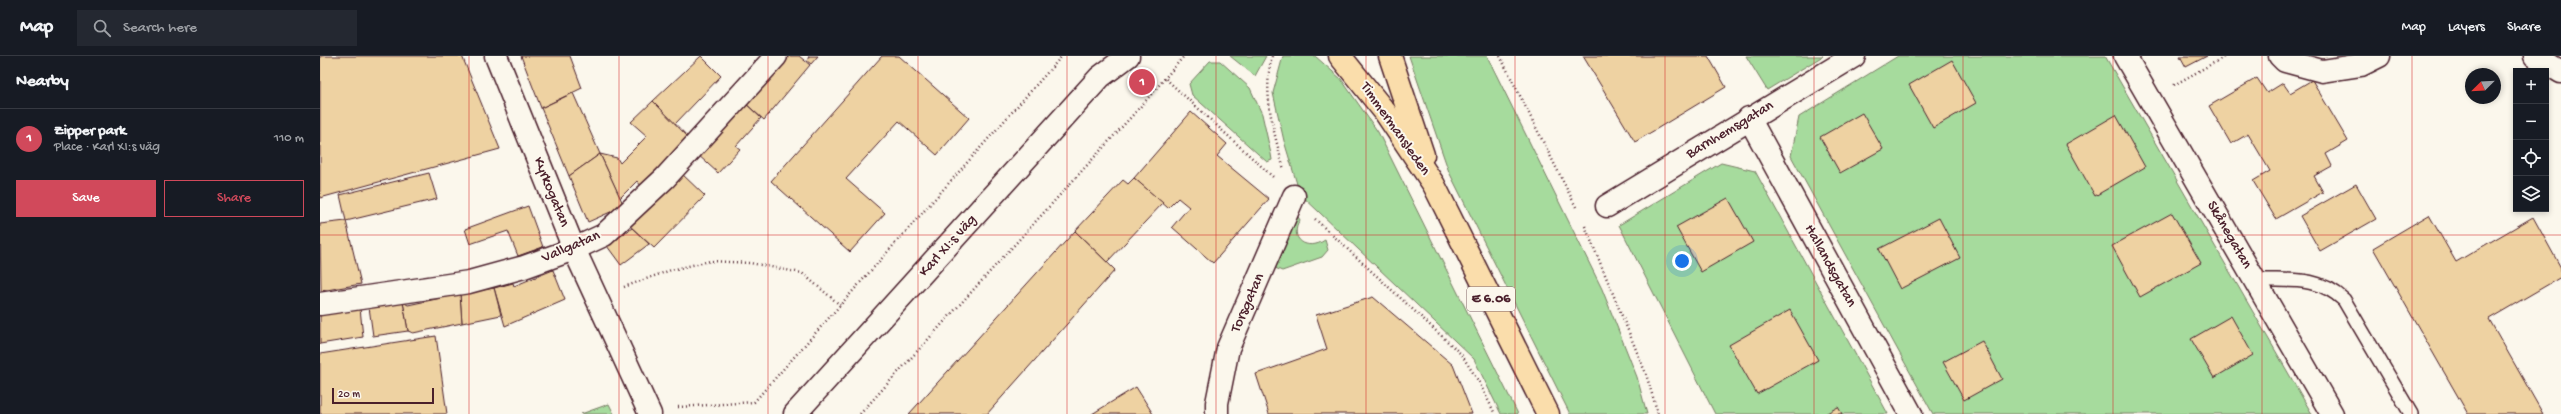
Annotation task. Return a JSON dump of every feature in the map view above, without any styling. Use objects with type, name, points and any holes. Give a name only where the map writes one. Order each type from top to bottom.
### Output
[{"type":"highway","name":"Timmermansleden","points":[[1340,56],[1385,112],[1434,185]]},
{"type":"highway","name":"Timmermansleden","points":[[1381,56],[1399,87]]},
{"type":"highway","name":"Timmermansleden","points":[[1390,56],[1399,87],[1434,185],[1548,414]]},
{"type":"street","name":"Kyrkogatan","points":[[496,56],[574,249],[650,414]]},
{"type":"street","name":"Vallgatan","points":[[320,304],[469,282],[524,267],[574,249],[604,235],[665,178],[776,56]]},
{"type":"street","name":"Karl XI:s väg","points":[[1100,76],[1107,56]]},
{"type":"street","name":"Karl XI:s väg","points":[[795,414],[1100,76],[1128,56]]},
{"type":"street","name":"Barnhemsgatan","points":[[1607,206],[1749,118],[1854,56]]},
{"type":"street","name":"Skånegatan","points":[[2125,56],[2332,414]]},
{"type":"street","points":[[2280,56],[2285,61],[2322,71],[2361,65],[2379,56]]},
{"type":"street","points":[[2535,56],[2561,72]]},
{"type":"street","name":"Hallandsgatan","points":[[1749,118],[1911,414]]},
{"type":"street","name":"Torsgatan","points":[[1217,414],[1217,403],[1228,348],[1294,196]]},
{"type":"lane","points":[[2254,280],[2313,281],[2332,288],[2344,300],[2410,414]]},
{"type":"path","points":[[674,410],[679,406],[754,402],[1062,56]]},
{"type":"path","points":[[860,414],[1166,79],[1184,56]]},
{"type":"path","points":[[1272,56],[1268,73],[1268,99],[1284,172],[1294,196]]},
{"type":"path","points":[[1500,56],[1578,211]]},
{"type":"path","points":[[2168,89],[2226,56]]},
{"type":"path","points":[[1166,79],[1294,196],[1322,227],[1396,292],[1460,354],[1479,382],[1495,414]]},
{"type":"path","points":[[1584,225],[1646,374],[1658,414]]},
{"type":"path","points":[[597,298],[671,270],[710,261],[750,263],[802,273],[840,306]]},
{"type":"green space","points":[[1230,56],[1266,56],[1255,76]]},
{"type":"green space","points":[[1283,56],[1315,56],[1341,79],[1378,132],[1518,414],[1501,414],[1474,359],[1300,194],[1284,141],[1273,93]]},
{"type":"green space","points":[[1409,56],[1487,56],[1602,289],[1637,377],[1647,414],[1570,414],[1449,172]]},
{"type":"green space","points":[[1746,56],[1823,56],[1767,90]]},
{"type":"green space","points":[[1898,56],[2105,56],[2312,414],[1933,414],[1791,156],[1799,117]]},
{"type":"green space","points":[[1210,61],[1220,61],[1250,88],[1262,114],[1272,160],[1267,162],[1192,95],[1189,84]]},
{"type":"green space","points":[[1721,163],[1755,171],[1888,414],[1715,414],[1619,225]]},
{"type":"green space","points":[[1297,215],[1300,220],[1296,233],[1301,242],[1312,245],[1325,240],[1328,250],[1322,257],[1282,271],[1273,267]]},
{"type":"green space","points":[[609,404],[614,414],[581,414]]},
{"type":"building","points":[[320,56],[462,56],[500,149],[320,198]]},
{"type":"building","points":[[521,56],[570,56],[582,88],[541,108]]},
{"type":"building","points":[[701,56],[721,76],[675,124],[653,101]]},
{"type":"building","points":[[784,56],[799,56],[810,65],[764,120],[744,102]]},
{"type":"building","points":[[809,56],[818,56],[811,64],[807,61]]},
{"type":"building","points":[[882,56],[899,56],[969,118],[937,155],[899,121],[846,179],[885,213],[850,252],[771,181]]},
{"type":"building","points":[[1583,56],[1708,56],[1726,87],[1635,142]]},
{"type":"building","points":[[2180,56],[2207,56],[2186,67]]},
{"type":"building","points":[[1952,60],[1976,103],[1933,128],[1909,85]]},
{"type":"building","points":[[2257,78],[2267,93],[2283,83],[2290,93],[2312,80],[2348,141],[2326,154],[2332,166],[2314,176],[2323,192],[2276,219],[2253,181],[2270,171],[2248,134],[2231,144],[2209,106]]},
{"type":"building","points":[[573,93],[600,154],[569,176],[541,108]]},
{"type":"building","points":[[653,101],[691,140],[642,187],[637,181],[620,198],[600,154],[617,158],[620,163],[647,136],[631,122]]},
{"type":"building","points":[[744,102],[761,118],[736,146],[740,149],[718,173],[697,154]]},
{"type":"building","points":[[1191,112],[1227,144],[1217,156],[1269,199],[1213,263],[1172,227],[1189,207],[1178,198],[1168,208],[1134,178]]},
{"type":"building","points":[[1862,113],[1883,149],[1840,173],[1820,137]]},
{"type":"building","points":[[2116,115],[2145,167],[2095,196],[2066,144]]},
{"type":"building","points":[[600,154],[624,206],[588,222],[569,176]]},
{"type":"building","points":[[680,172],[705,196],[654,248],[629,225]]},
{"type":"building","points":[[429,173],[437,199],[346,221],[340,195]]},
{"type":"building","points":[[1134,178],[1163,203],[1107,262],[1075,231],[1123,180],[1128,184]]},
{"type":"building","points":[[2356,184],[2376,219],[2320,251],[2300,216]]},
{"type":"building","points":[[1728,198],[1753,242],[1701,272],[1676,227]]},
{"type":"building","points":[[528,206],[543,247],[518,256],[508,231],[470,244],[465,229]]},
{"type":"building","points":[[2172,213],[2201,263],[2140,297],[2112,246]]},
{"type":"building","points":[[2429,215],[2456,262],[2533,217],[2561,268],[2561,277],[2489,319],[2543,414],[2468,414],[2373,248]]},
{"type":"building","points":[[1939,218],[1960,258],[1900,289],[1879,249]]},
{"type":"building","points":[[346,221],[361,284],[321,291],[320,224]]},
{"type":"building","points":[[632,228],[649,244],[621,265],[607,246]]},
{"type":"building","points":[[1075,231],[1115,270],[987,414],[909,414]]},
{"type":"building","points":[[553,270],[565,300],[505,326],[494,288],[513,283],[514,286]]},
{"type":"building","points":[[494,288],[501,315],[462,323],[460,294]]},
{"type":"building","points":[[460,294],[462,323],[413,333],[408,331],[403,302],[408,305]]},
{"type":"building","points":[[1373,297],[1453,365],[1472,414],[1269,414],[1256,374],[1327,349],[1316,315]]},
{"type":"building","points":[[403,302],[408,331],[373,336],[369,307]]},
{"type":"building","points":[[360,308],[363,337],[320,344],[320,314]]},
{"type":"building","points":[[1790,310],[1818,360],[1757,394],[1729,345]]},
{"type":"building","points":[[2231,316],[2253,355],[2214,378],[2191,339]]},
{"type":"building","points":[[436,336],[447,414],[320,414],[320,354]]},
{"type":"building","points":[[1982,341],[2002,379],[1964,400],[1943,362]]},
{"type":"building","points":[[1136,387],[1153,414],[1092,414]]},
{"type":"building","points":[[1838,407],[1842,414],[1825,414]]},
{"type":"place","name":"Zipper park","points":[[1142,82]]}]
